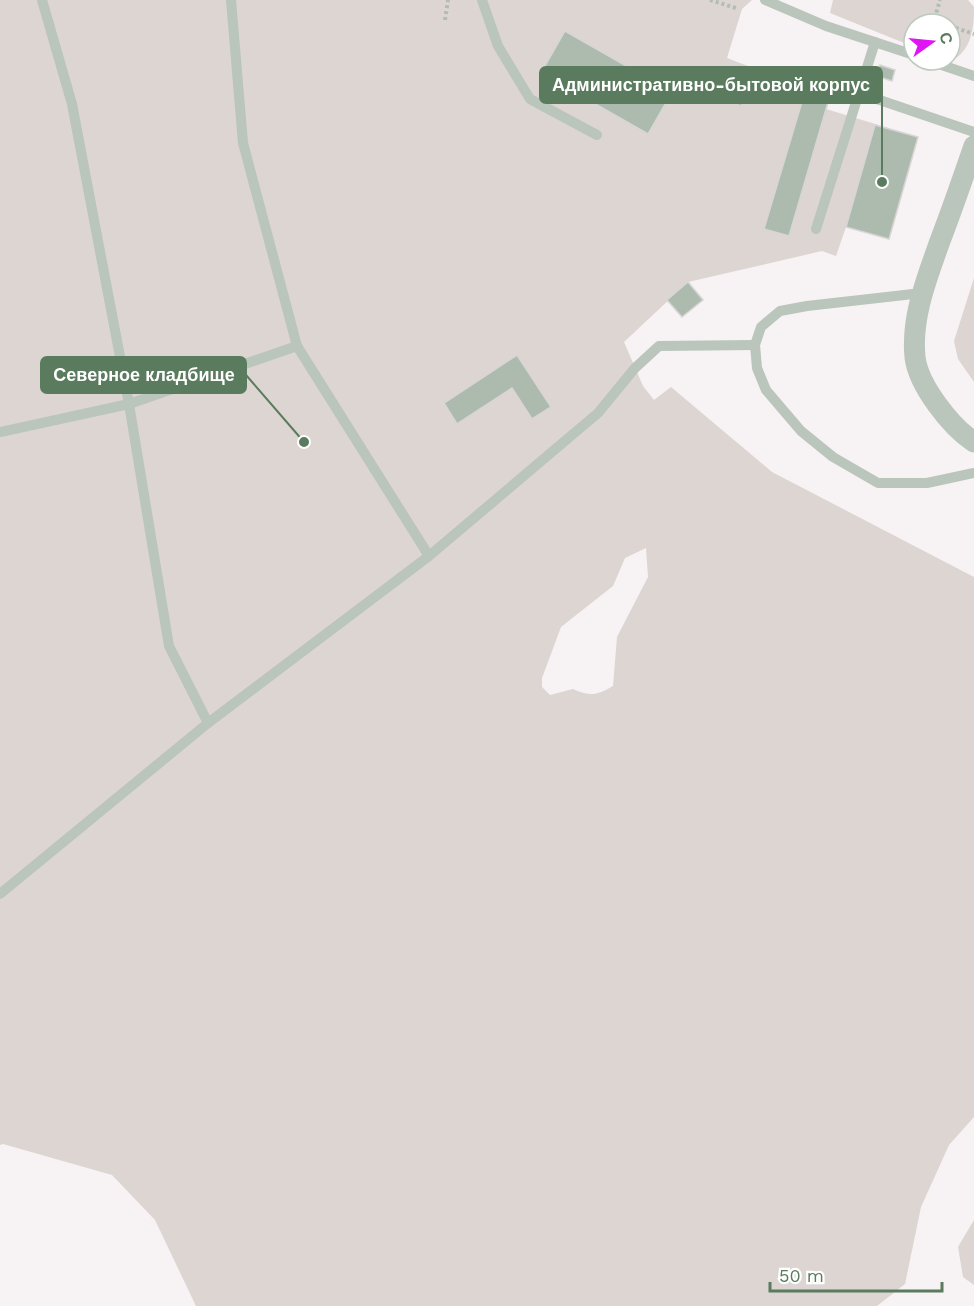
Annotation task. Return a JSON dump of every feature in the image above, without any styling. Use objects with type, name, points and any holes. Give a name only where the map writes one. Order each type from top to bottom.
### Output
[{"type":"street","points":[[974,146],[922,293],[915,331],[915,360],[925,385],[942,413],[962,435],[974,442]]},
{"type":"lane","points":[[42,0],[72,104],[129,405],[170,646],[208,723]]},
{"type":"lane","points":[[231,0],[243,143],[297,346],[429,556]]},
{"type":"lane","points":[[482,0],[498,46],[530,99],[597,135]]},
{"type":"lane","points":[[765,0],[825,26],[902,52]]},
{"type":"lane","points":[[816,229],[875,42]]},
{"type":"lane","points":[[858,93],[974,132]]},
{"type":"lane","points":[[922,293],[780,311],[761,327],[755,345],[757,368],[766,390],[801,431],[832,457],[878,483],[927,483],[974,472]]},
{"type":"lane","points":[[0,894],[208,723],[429,556],[598,412],[635,368],[659,346],[755,345]]},
{"type":"lane","points":[[0,432],[129,405],[297,346]]},
{"type":"path","points":[[445,20],[448,0]]},
{"type":"path","points":[[710,0],[736,8]]},
{"type":"shaded area","points":[[0,0],[752,0],[742,9],[727,58],[805,88],[807,85],[831,92],[826,109],[918,137],[889,239],[846,227],[836,256],[822,251],[688,282],[624,342],[643,386],[654,400],[671,387],[772,472],[974,577],[974,1117],[949,1145],[921,1207],[905,1284],[877,1306],[196,1306],[155,1220],[112,1175],[0,1145]],"holes":[[[646,548],[648,577],[617,637],[613,686],[594,694],[573,689],[550,695],[542,687],[542,678],[561,627],[613,586],[625,558]]]},
{"type":"shaded area","points":[[833,0],[968,0],[974,7],[971,37],[962,52],[962,12],[902,12],[902,42],[830,13]]},
{"type":"shaded area","points":[[974,278],[974,382],[958,359],[954,341]]},
{"type":"shaded area","points":[[974,1220],[974,1285],[963,1277],[958,1247]]},
{"type":"building","points":[[565,31],[672,92],[648,134],[541,73]]},
{"type":"building","points":[[880,65],[895,70],[892,81],[876,76]]},
{"type":"building","points":[[731,68],[751,75],[741,106],[721,99]]},
{"type":"building","points":[[807,85],[831,92],[789,236],[764,229]]},
{"type":"building","points":[[875,125],[918,137],[889,239],[846,227]]},
{"type":"building","points":[[688,282],[703,300],[682,317],[667,300]]},
{"type":"building","points":[[517,355],[551,407],[532,419],[512,388],[457,424],[444,403]]},
{"type":"place","name":"Административно-бытовой корпус","points":[[882,182]]},
{"type":"place","name":"Северное кладбище","points":[[304,442]]}]
